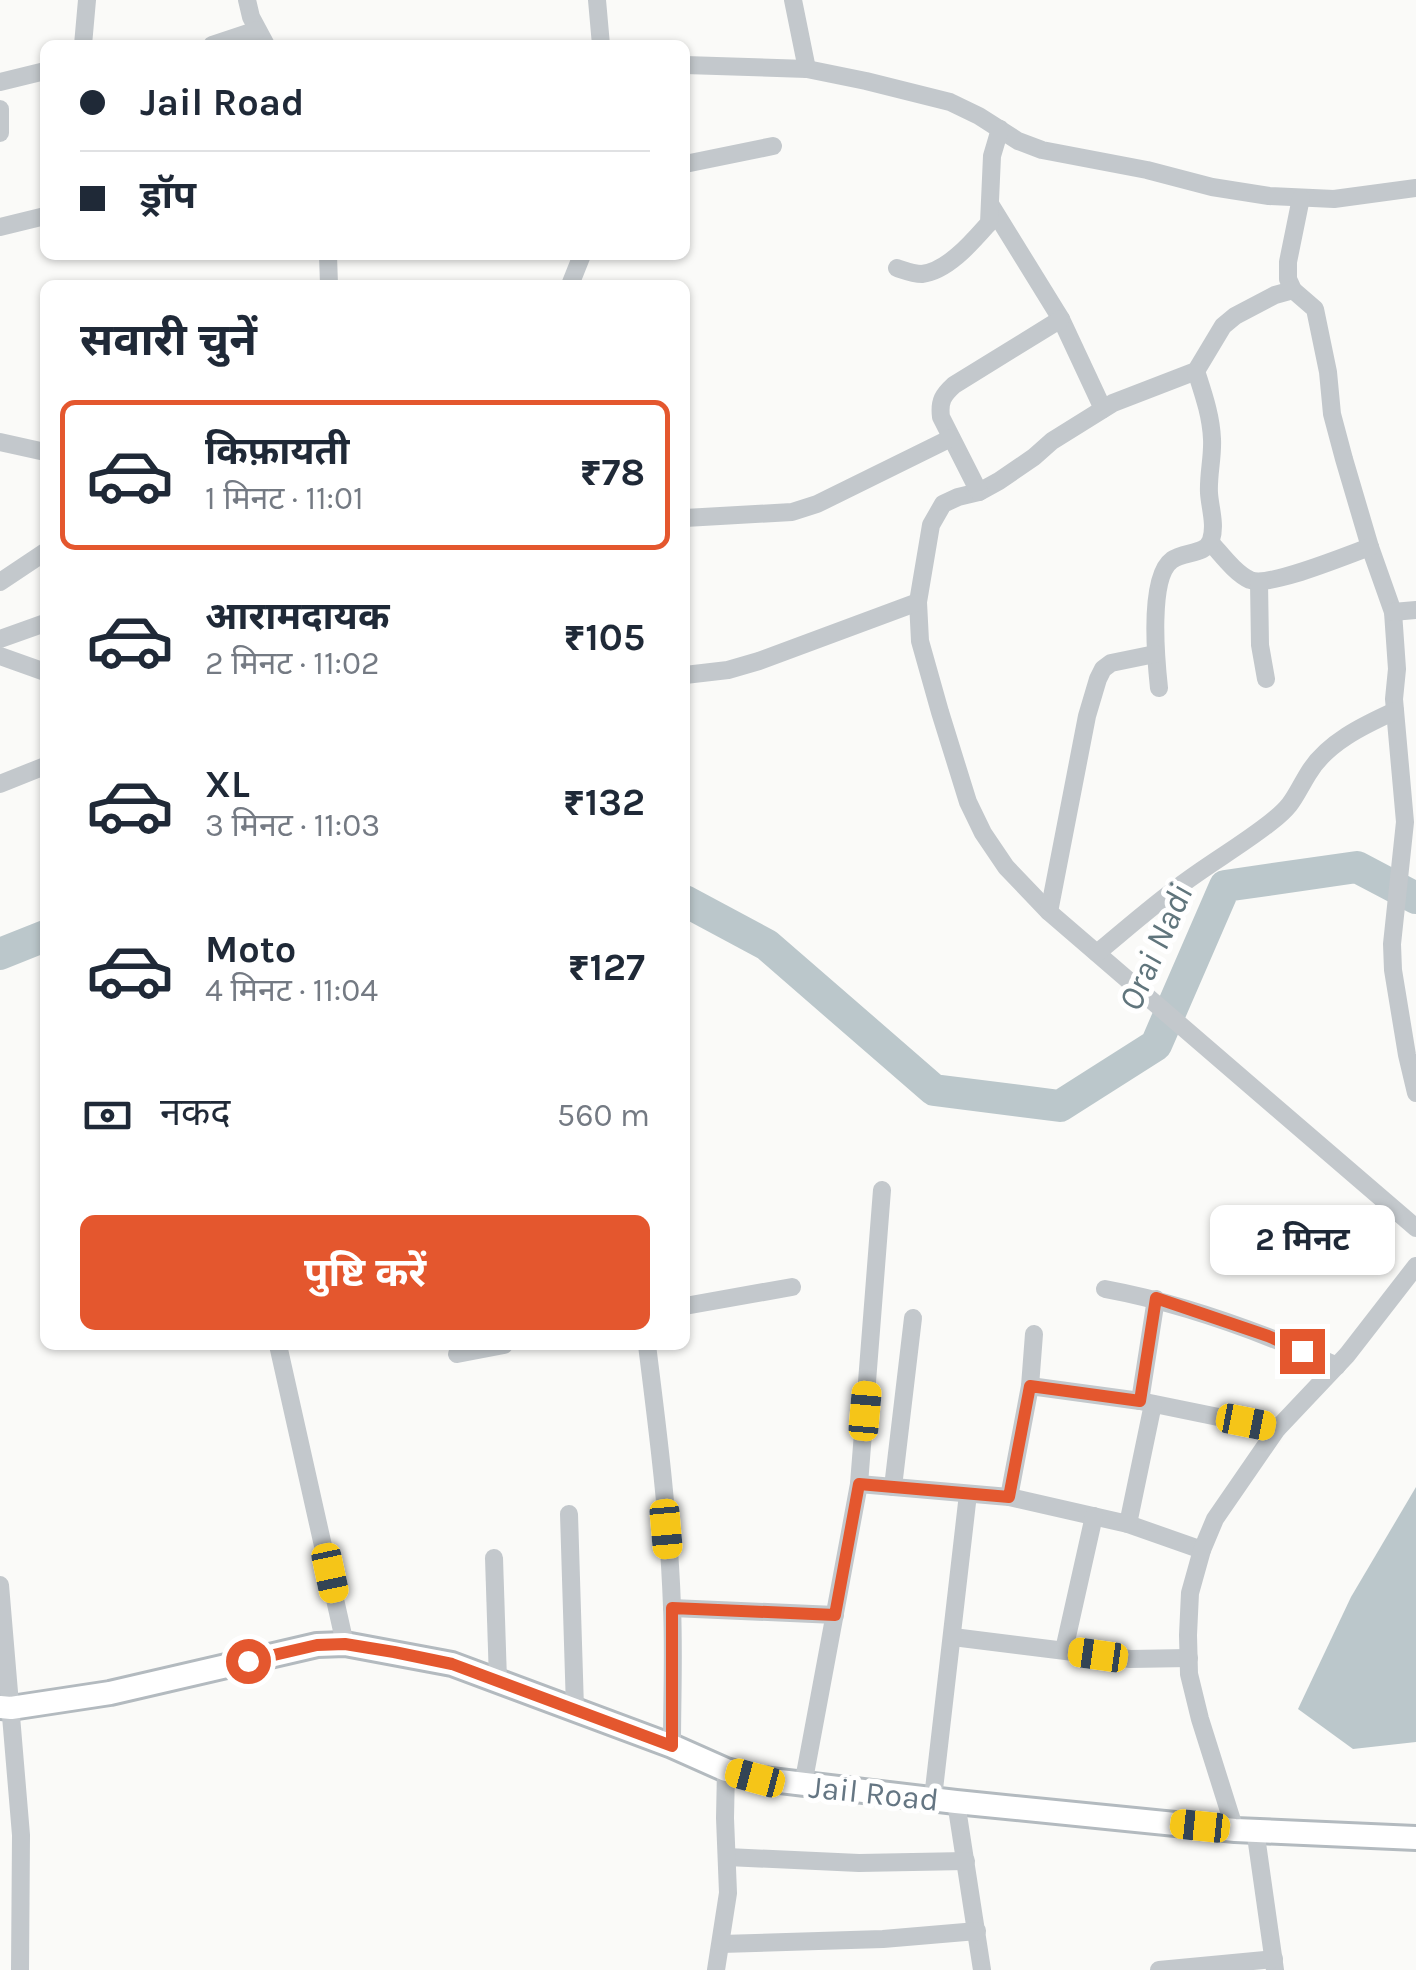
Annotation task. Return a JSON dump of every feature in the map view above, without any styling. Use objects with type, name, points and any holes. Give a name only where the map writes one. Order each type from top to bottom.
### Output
[{"type":"street","points":[[83,40],[87,0]]},
{"type":"street","points":[[246,0],[261,37]]},
{"type":"street","points":[[597,0],[601,40]]},
{"type":"street","points":[[793,0],[807,69]]},
{"type":"street","points":[[690,65],[807,69],[866,81],[950,102],[1018,141],[1042,150],[1212,187],[1269,196],[1334,199],[1416,188]]},
{"type":"street","points":[[0,82],[40,72]]},
{"type":"street","points":[[0,110],[0,133]]},
{"type":"street","points":[[898,268],[926,274],[939,268],[989,223],[992,156],[1000,129]]},
{"type":"street","points":[[690,163],[773,146]]},
{"type":"street","points":[[1301,198],[1288,279],[1293,290],[1315,309],[1332,414],[1393,612],[1395,711],[1406,822],[1392,944],[1393,970],[1416,1093]]},
{"type":"street","points":[[990,204],[1061,320],[1103,409]]},
{"type":"street","points":[[0,227],[40,217]]},
{"type":"street","points":[[1293,290],[1235,316],[1223,326],[1196,370],[1103,409],[1052,440],[999,482],[943,504],[931,525],[918,602],[920,641],[968,802],[1006,867],[1096,953],[1416,1228]]},
{"type":"street","points":[[979,492],[940,417],[943,396],[954,385],[1061,320]]},
{"type":"street","points":[[1159,688],[1156,619],[1163,569],[1182,554],[1206,548],[1213,529],[1209,491],[1212,440],[1209,412],[1196,370]]},
{"type":"street","points":[[690,518],[792,512],[818,504],[952,438]]},
{"type":"street","points":[[0,442],[40,451]]},
{"type":"street","points":[[1211,542],[1236,569],[1259,582],[1276,580],[1370,547]]},
{"type":"street","points":[[0,582],[40,555]]},
{"type":"street","points":[[1259,582],[1260,645],[1266,679]]},
{"type":"street","points":[[690,674],[728,670],[918,602]]},
{"type":"street","points":[[1393,612],[1416,610]]},
{"type":"street","points":[[0,639],[40,625]]},
{"type":"street","points":[[1050,912],[1087,716],[1098,679],[1111,663],[1155,654]]},
{"type":"street","points":[[0,656],[40,670]]},
{"type":"street","points":[[1096,953],[1182,884],[1271,822],[1291,804],[1320,758],[1362,726],[1395,711]]},
{"type":"street","points":[[0,784],[40,768]]},
{"type":"street","points":[[803,1785],[859,1484],[882,1190]]},
{"type":"street","points":[[1160,1970],[1274,1965],[1245,1830],[1200,1719],[1189,1674],[1190,1593],[1215,1518],[1277,1429],[1336,1366],[1416,1266]]},
{"type":"street","points":[[690,1305],[792,1288]]},
{"type":"street","points":[[1105,1288],[1156,1298],[1268,1336],[1336,1366]]},
{"type":"street","points":[[1128,1524],[1156,1298]]},
{"type":"street","points":[[893,1487],[914,1318]]},
{"type":"street","points":[[1009,1497],[1030,1386],[1034,1334]]},
{"type":"street","points":[[279,1350],[345,1644]]},
{"type":"street","points":[[457,1354],[478,1350]]},
{"type":"street","points":[[648,1350],[672,1608],[672,1746]]},
{"type":"street","points":[[1030,1386],[1146,1402],[1277,1429]]},
{"type":"street","points":[[859,1484],[1009,1497],[1128,1524],[1202,1550]]},
{"type":"street","points":[[932,1798],[968,1494]]},
{"type":"street","points":[[570,1514],[574,1708]]},
{"type":"street","points":[[1064,1650],[1094,1516]]},
{"type":"street","points":[[494,1558],[498,1680]]},
{"type":"street","points":[[0,1585],[6,1708],[21,1835],[20,1970]]},
{"type":"street","points":[[672,1608],[835,1615]]},
{"type":"street","points":[[953,1637],[1130,1659],[1188,1658]]},
{"type":"street","name":"Jail Road","points":[[6,1708],[110,1692],[317,1645],[345,1644],[452,1664],[755,1778],[1245,1830],[1416,1838]]},
{"type":"street","points":[[716,1970],[728,1894],[726,1770]]},
{"type":"street","points":[[956,1802],[982,1970]]},
{"type":"street","points":[[727,1858],[841,1863],[966,1861]]},
{"type":"street","points":[[721,1944],[883,1940],[977,1931]]},
{"type":"shaded area","points":[[1416,1487],[1416,1742],[1353,1749],[1298,1709],[1351,1597]]},
{"type":"waterway","name":"Orai Nadi","points":[[690,904],[767,945],[934,1090],[1060,1106],[1156,1045],[1225,886],[1357,867],[1416,898]]},
{"type":"waterway","name":"Orai Nadi","points":[[0,954],[40,938]]},
{"type":"route","points":[[248,1661],[317,1645],[345,1644],[394,1652],[452,1664],[672,1746],[672,1608],[835,1615],[859,1484],[1009,1497],[1030,1386],[1140,1401],[1156,1298],[1302,1351]]}]
